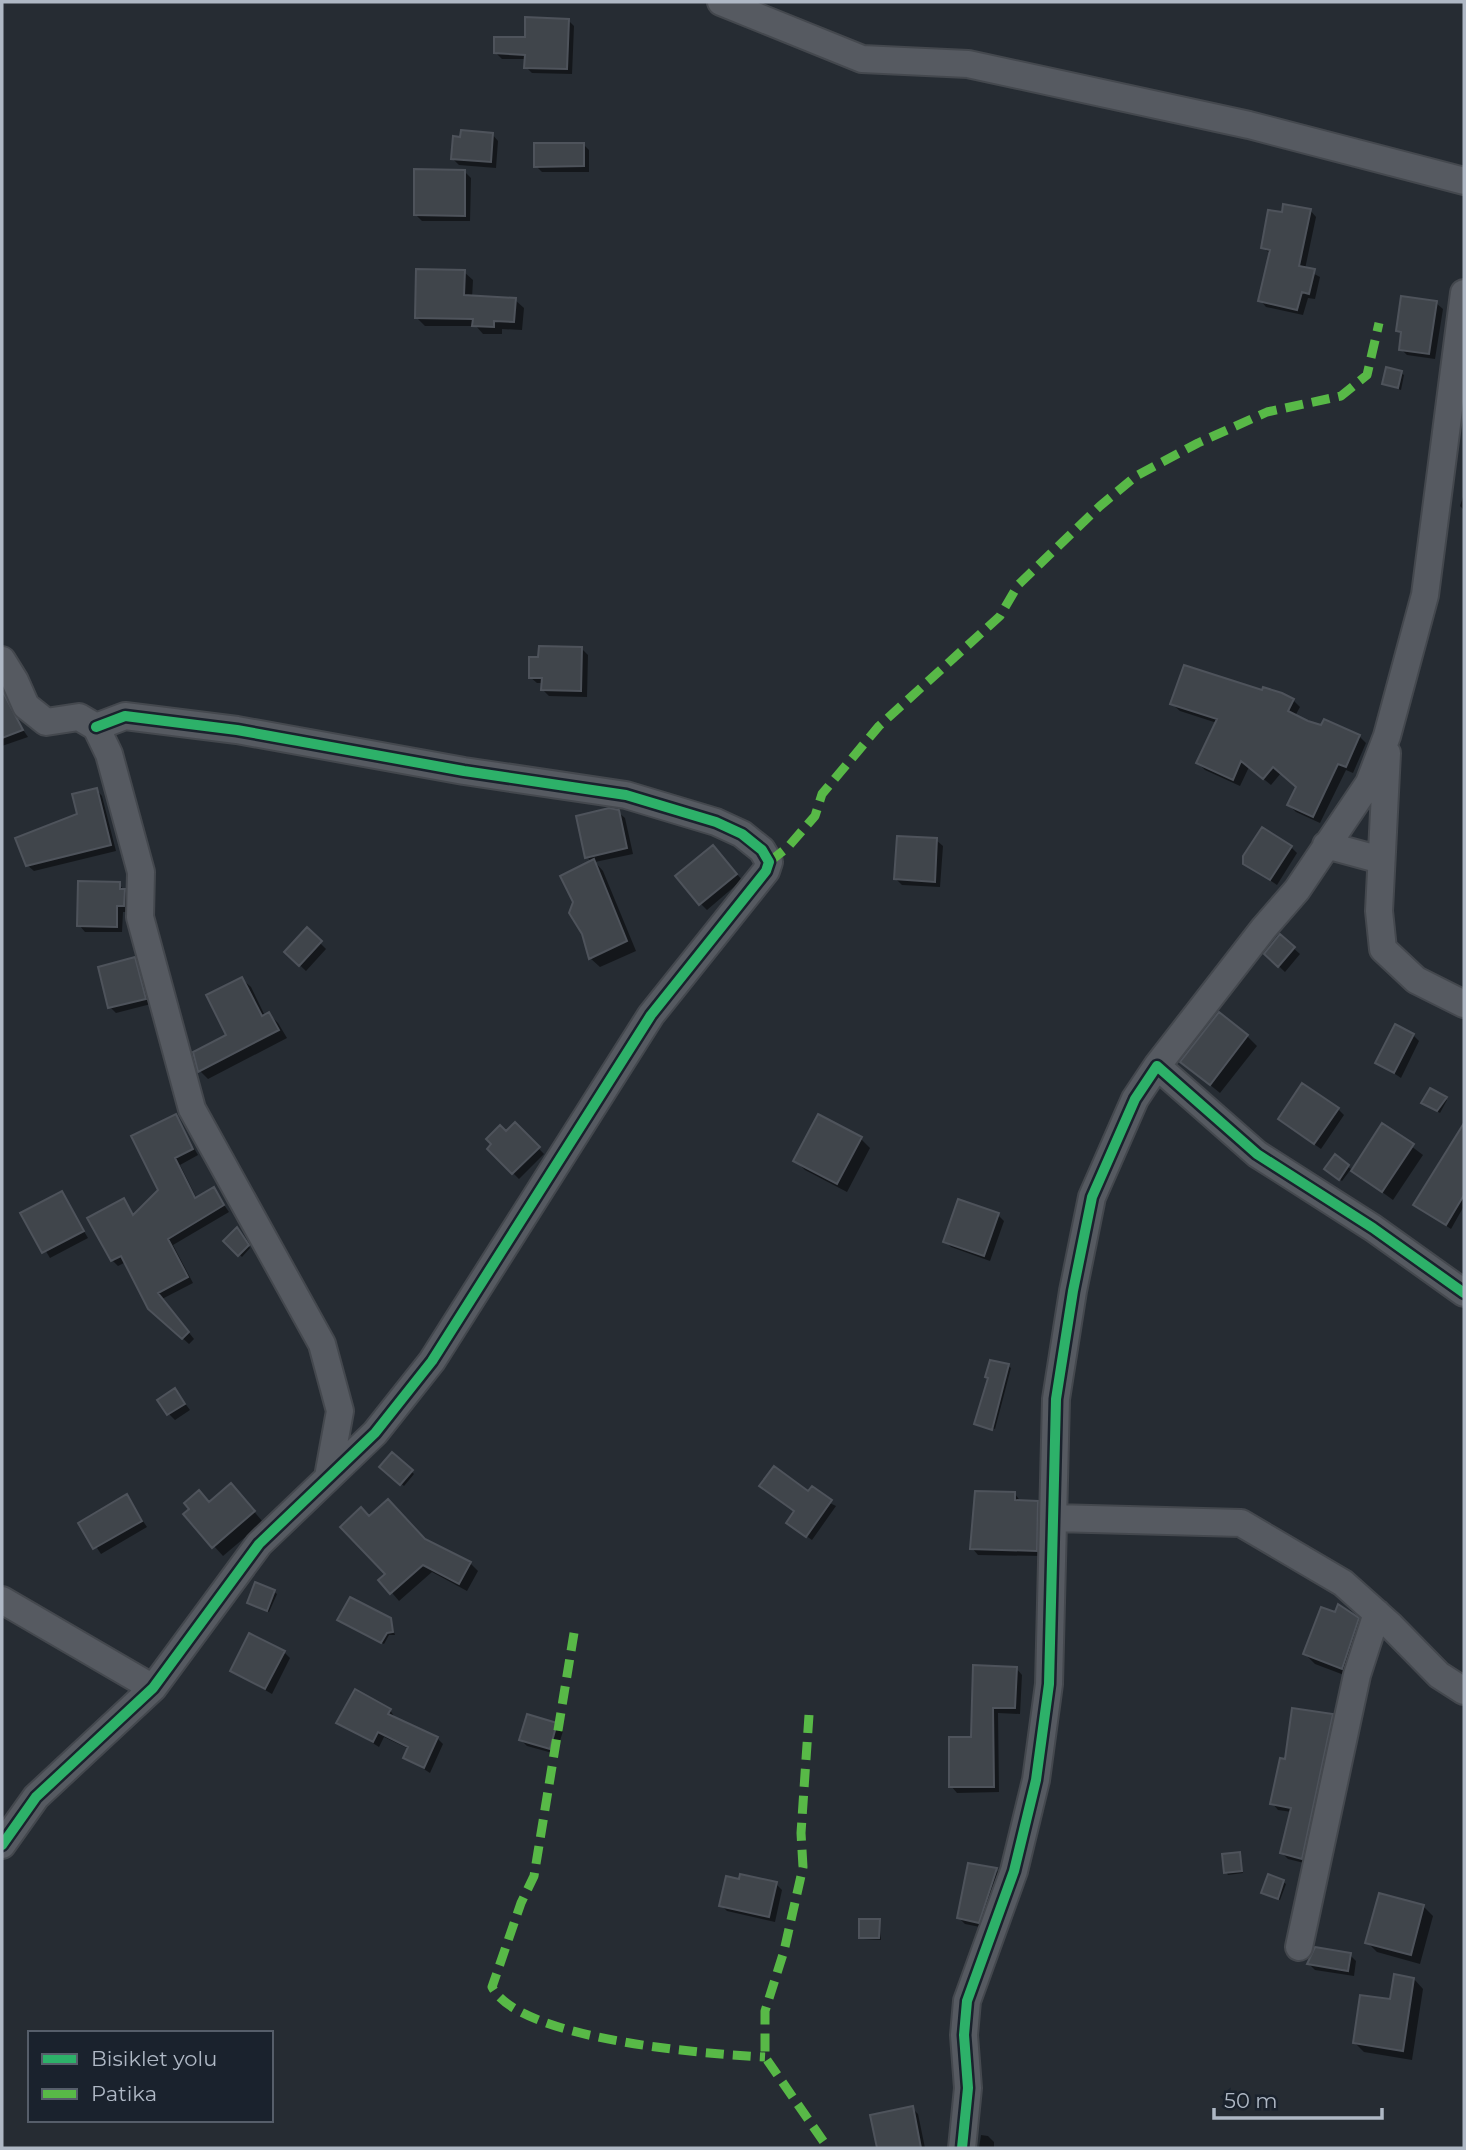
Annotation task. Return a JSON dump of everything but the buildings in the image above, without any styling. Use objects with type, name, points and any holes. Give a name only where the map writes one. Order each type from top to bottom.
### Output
[{"type":"street","points":[[721,2],[862,59],[968,64],[1249,125],[1464,181]]},
{"type":"street","points":[[962,2148],[968,2088],[964,2035],[967,2001],[1014,1871],[1036,1780],[1049,1684],[1056,1399],[1091,1197],[1135,1099],[1157,1066],[1264,928],[1297,890],[1369,783],[1387,736],[1424,594],[1464,293]]},
{"type":"street","points":[[2,660],[26,706],[46,722],[79,717],[96,727],[108,754],[141,872],[139,917],[192,1109],[322,1344],[340,1411],[328,1477]]},
{"type":"street","points":[[2,1845],[36,1797],[153,1688],[259,1544],[375,1433],[432,1361],[651,1015],[766,871],[769,862],[762,850],[742,834],[716,822],[626,795],[464,771],[237,730],[125,716],[96,727]]},
{"type":"street","points":[[1387,736],[1378,911],[1383,949],[1416,980],[1464,1004]]},
{"type":"street","points":[[1326,845],[1381,859]]},
{"type":"street","points":[[1157,1066],[1257,1154],[1373,1228],[1464,1293]]},
{"type":"street","points":[[1054,1518],[1241,1523],[1343,1583],[1439,1675],[1464,1691]]},
{"type":"street","points":[[2,1600],[153,1688]]},
{"type":"street","points":[[1299,1947],[1357,1675],[1377,1613]]},
{"type":"marked path","points":[[769,862],[788,847],[815,816],[822,794],[879,726],[1000,616],[1018,585],[1100,506],[1136,476],[1198,443],[1267,412],[1341,396],[1367,375],[1379,323]]},
{"type":"marked path","points":[[574,1633],[534,1876],[521,1903],[492,1987],[509,2005],[538,2020],[575,2032],[660,2048],[765,2057]]},
{"type":"marked path","points":[[809,1715],[801,1833],[803,1867],[784,1951],[765,2011],[765,2057],[828,2148]]},
{"type":"cycle path","points":[[2,1845],[36,1797],[153,1688],[259,1544],[375,1433],[432,1361],[651,1015],[766,871],[769,862],[762,850],[742,834],[716,822],[626,795],[464,771],[237,730],[125,716],[96,727]]},
{"type":"cycle path","points":[[962,2148],[968,2088],[964,2035],[967,2001],[1014,1871],[1036,1780],[1049,1684],[1056,1399],[1073,1291],[1092,1197],[1135,1099],[1157,1066],[1257,1154],[1373,1228],[1464,1293]]}]
